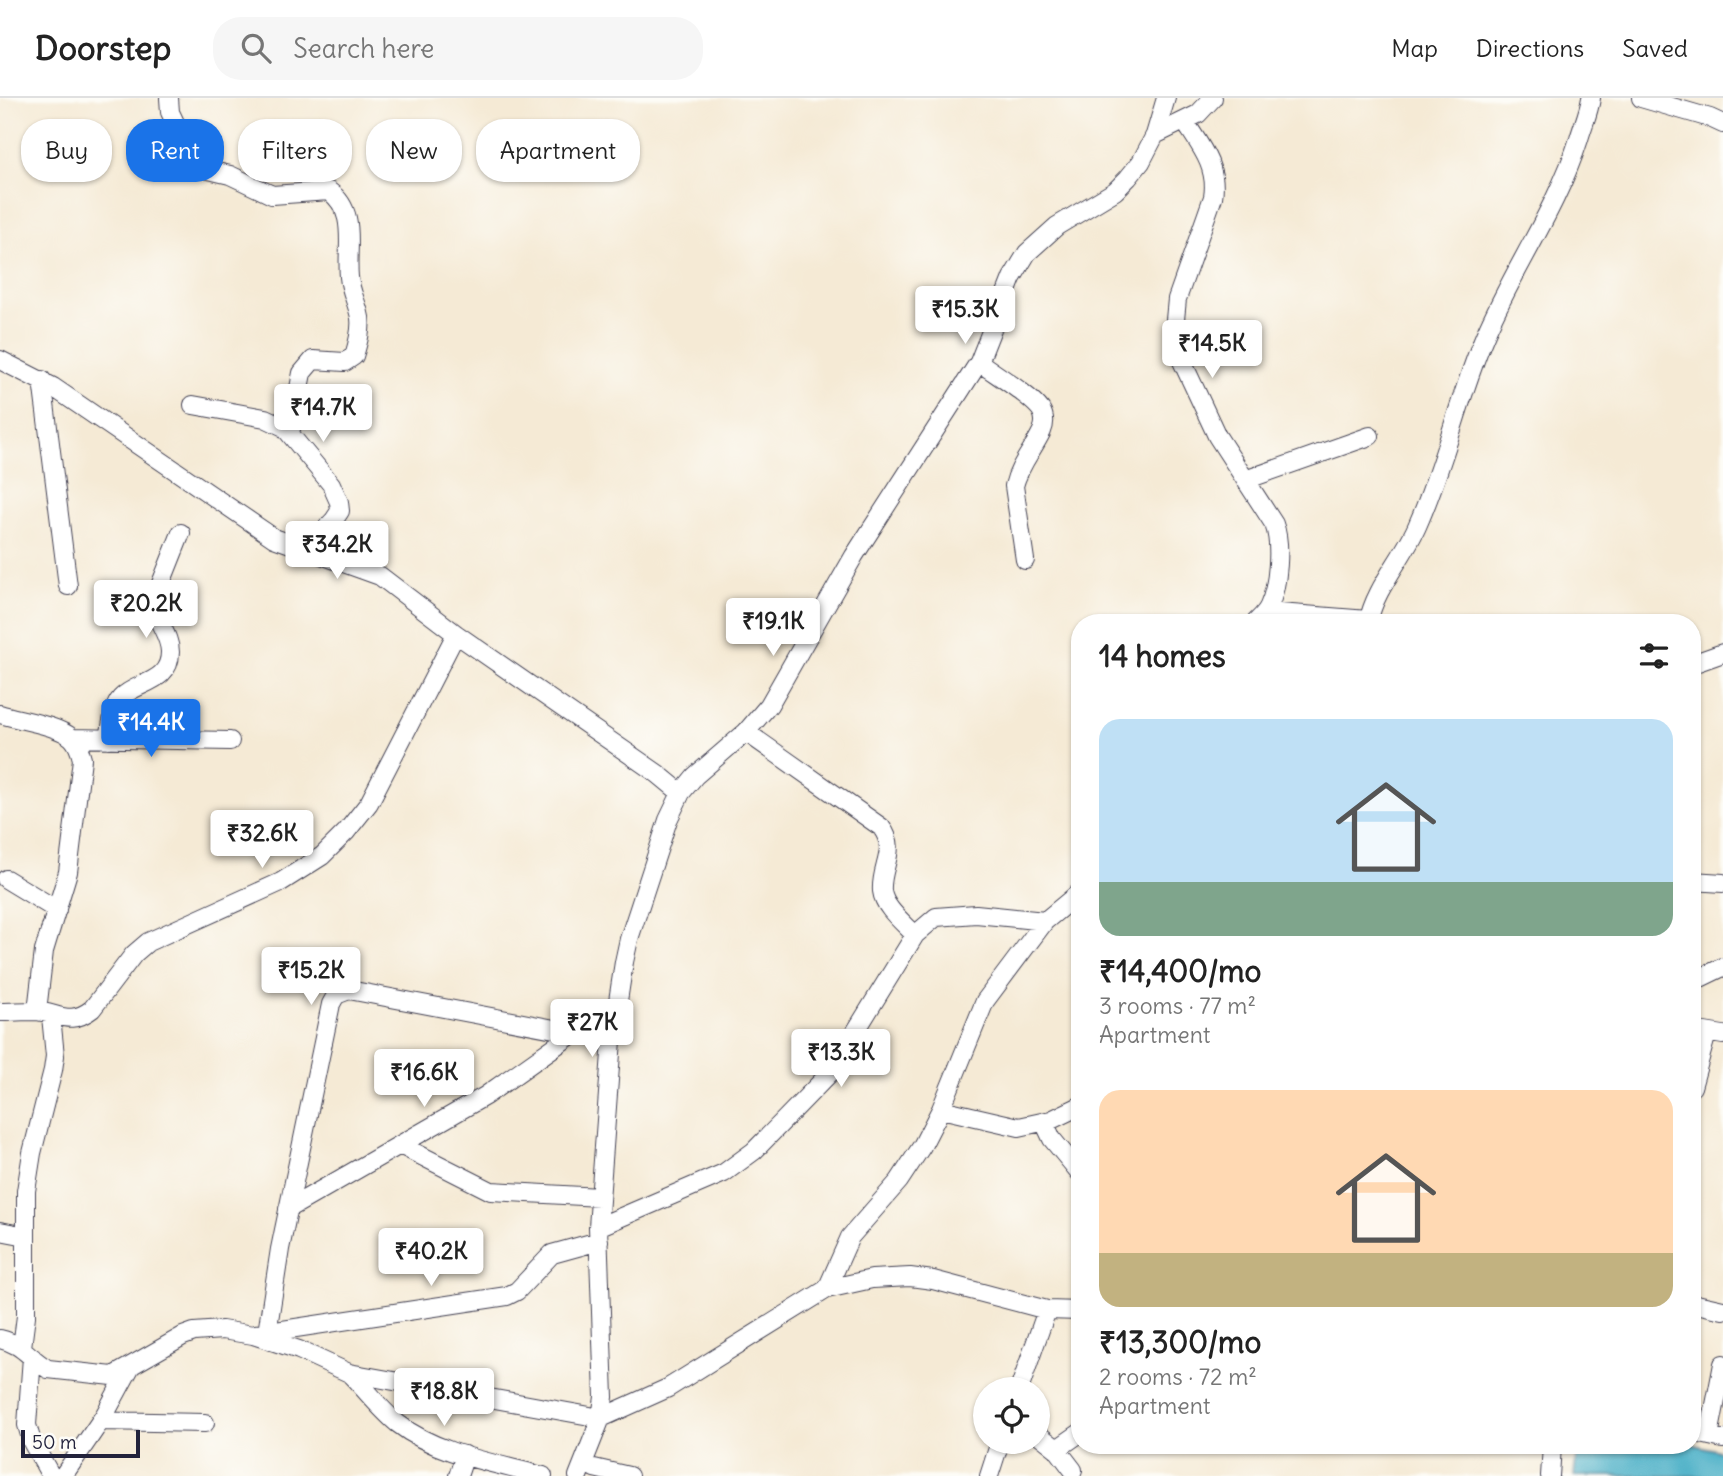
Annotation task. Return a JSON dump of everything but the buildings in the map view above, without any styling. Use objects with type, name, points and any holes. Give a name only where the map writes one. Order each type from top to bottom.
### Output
[{"type":"street","points":[[169,98],[170,113],[196,167],[230,175],[272,195],[329,191],[335,195],[346,214],[349,225],[349,278],[361,320],[356,350],[354,356],[345,362],[313,360],[307,365],[302,373],[290,434]]},
{"type":"street","points":[[629,1476],[590,1473],[590,1447],[601,1418],[604,1375],[598,1234],[600,1197],[612,1041],[624,962],[668,820],[681,793],[695,776],[746,732],[769,705],[854,556],[979,362],[1012,278],[1027,253],[1057,226],[1115,191],[1141,162],[1155,135],[1166,98]]},
{"type":"street","points":[[1155,135],[1198,114],[1213,98]]},
{"type":"street","points":[[1371,614],[1379,592],[1405,552],[1423,514],[1468,376],[1487,332],[1564,182],[1591,98]]},
{"type":"street","points":[[1641,98],[1723,124]]},
{"type":"street","points":[[1185,122],[1206,156],[1214,176],[1214,187],[1213,197],[1177,299],[1174,330],[1181,359],[1217,436],[1274,524],[1278,536],[1272,596],[1262,614]]},
{"type":"street","points":[[0,360],[42,380],[274,538],[380,576],[456,634],[658,774],[681,793]]},
{"type":"street","points":[[979,362],[1034,404],[1042,412],[1045,422],[1017,474],[1014,486],[1025,560]]},
{"type":"street","points":[[42,380],[68,586]]},
{"type":"street","points":[[193,405],[265,418],[284,427],[331,484],[340,511],[306,550]]},
{"type":"street","points":[[1245,480],[1370,436]]},
{"type":"street","points":[[109,738],[119,699],[159,676],[167,664],[170,652],[167,639],[154,613],[154,601],[181,533]]},
{"type":"street","points":[[0,1012],[44,1013],[75,1019],[84,1015],[92,1009],[134,954],[148,942],[281,882],[308,866],[333,845],[369,803],[456,634]]},
{"type":"street","points":[[1701,661],[1723,653]]},
{"type":"street","points":[[0,714],[62,731],[79,747],[82,759],[68,872],[42,959],[44,1013],[55,1056],[32,1153],[26,1191],[26,1414],[32,1442],[51,1476]]},
{"type":"street","points":[[746,732],[881,827],[889,837],[882,892],[887,904],[915,935]]},
{"type":"street","points":[[72,738],[230,741]]},
{"type":"street","points":[[6,879],[57,910]]},
{"type":"street","points":[[1701,882],[1723,883]]},
{"type":"street","points":[[827,1289],[850,1237],[899,1181],[922,1146],[941,1109],[979,1011],[1045,921],[1071,899]]},
{"type":"street","points":[[0,1339],[27,1352],[38,1364],[58,1372],[113,1376],[172,1341],[194,1332],[222,1330],[260,1334],[507,1296],[517,1291],[552,1254],[724,1173],[754,1151],[830,1073],[915,935],[936,917],[976,914],[1045,921]]},
{"type":"street","points":[[1701,978],[1723,967]]},
{"type":"street","points":[[260,1334],[331,1004],[336,995],[349,990],[612,1041]]},
{"type":"street","points":[[288,1209],[485,1096],[574,1033]]},
{"type":"street","points":[[1701,1055],[1707,1033]]},
{"type":"street","points":[[941,1109],[1019,1127],[1044,1122],[1071,1109]]},
{"type":"street","points":[[1044,1122],[1052,1139],[1071,1161]]},
{"type":"street","points":[[400,1145],[491,1191],[600,1197]]},
{"type":"street","points":[[0,1231],[26,1236]]},
{"type":"street","points":[[260,1334],[349,1373],[601,1418],[668,1388],[827,1289],[872,1279],[910,1277],[933,1280],[1047,1310],[1071,1311]]},
{"type":"street","points":[[1701,1305],[1723,1310]]},
{"type":"street","points":[[1024,1377],[1047,1310]]},
{"type":"street","points":[[1708,1436],[1723,1364]]},
{"type":"street","points":[[63,1476],[101,1421],[130,1368]]},
{"type":"street","points":[[349,1373],[396,1423],[433,1445],[543,1476]]},
{"type":"street","points":[[101,1421],[205,1423]]},
{"type":"street","points":[[1057,1449],[1071,1439]]},
{"type":"street","points":[[1050,1443],[1073,1470]]},
{"type":"street","points":[[989,1476],[996,1454]]},
{"type":"street","points":[[1550,1476],[1551,1454]]},
{"type":"street","points":[[458,1476],[465,1455]]},
{"type":"water","points":[[1701,1446],[1723,1452],[1723,1476],[1574,1476],[1577,1454],[1701,1454]]}]
